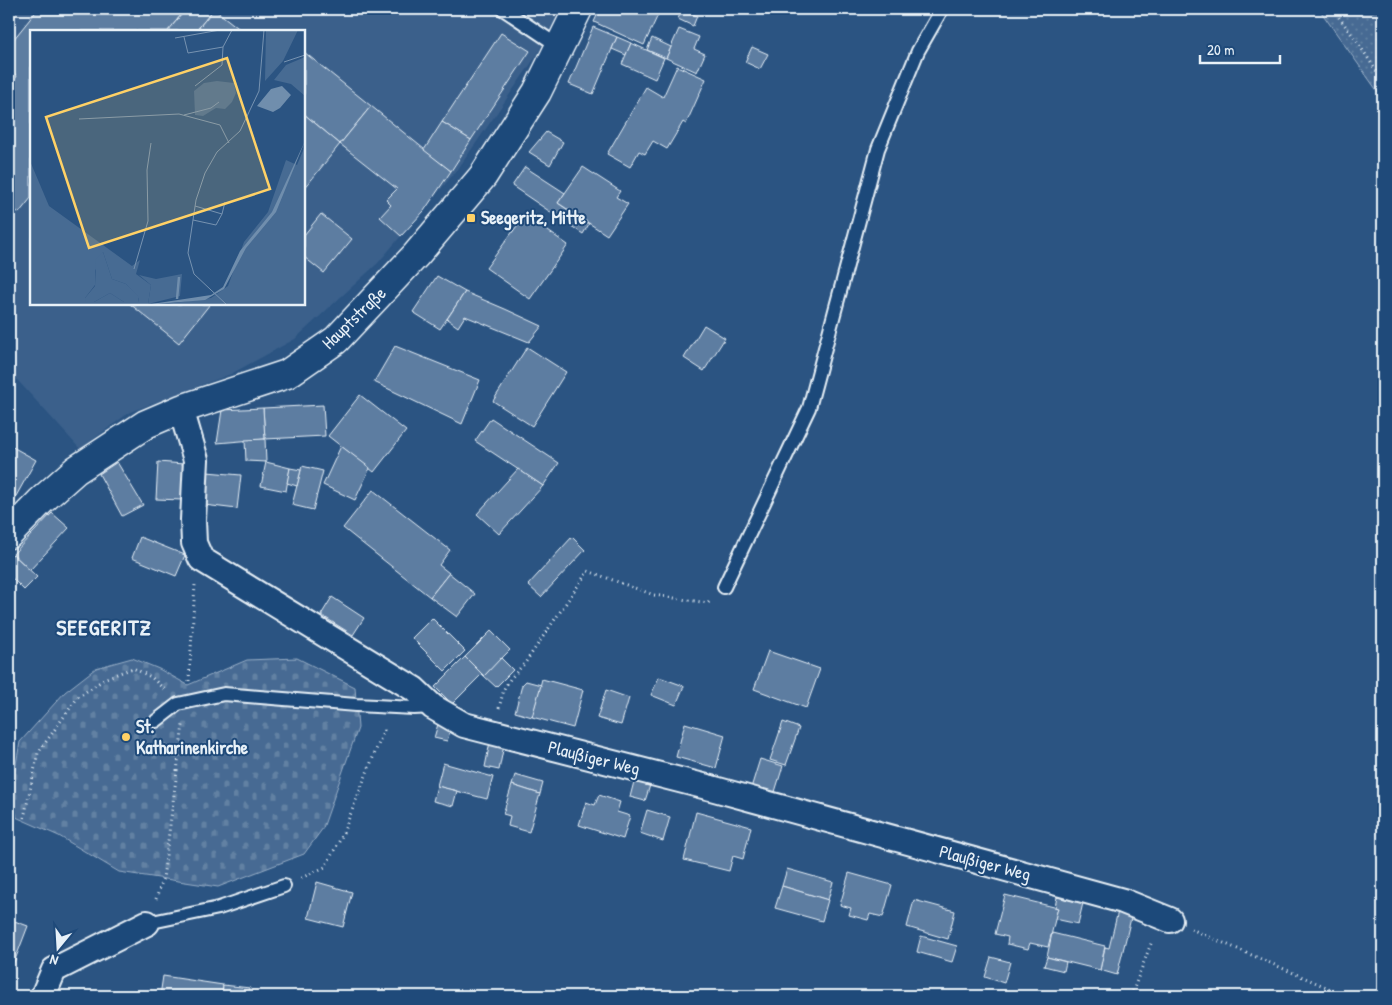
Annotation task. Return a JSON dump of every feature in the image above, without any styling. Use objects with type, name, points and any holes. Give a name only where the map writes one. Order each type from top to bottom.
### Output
[{"type":"street","name":"Hauptstraße","points":[[9,534],[41,501],[76,470],[146,424],[181,409],[287,374],[336,340],[416,255],[483,176],[537,92],[578,9]]},
{"type":"street","name":"Plaußiger Weg","points":[[181,409],[196,460],[193,520],[194,543],[201,559],[414,689],[433,707],[464,725],[711,788],[1123,901],[1166,918]]},
{"type":"street","points":[[42,996],[54,970],[148,923]]},
{"type":"lane","points":[[503,9],[560,47]]},
{"type":"lane","points":[[724,587],[809,408],[878,149],[918,51],[942,9]]},
{"type":"lane","points":[[156,721],[178,704],[224,694],[379,706],[433,707]]},
{"type":"lane","points":[[148,923],[219,908],[284,886]]},
{"type":"path","points":[[1333,9],[1383,81]]},
{"type":"path","points":[[493,733],[504,689],[510,679],[525,663],[588,571],[654,595],[708,603],[724,587]]},
{"type":"path","points":[[188,686],[196,578]]},
{"type":"path","points":[[24,818],[38,754],[78,697],[106,678],[133,668],[151,677],[178,704],[183,726],[163,879],[148,923]]},
{"type":"path","points":[[284,886],[325,867],[340,838],[384,730],[379,706]]},
{"type":"path","points":[[1131,996],[1166,918],[1347,996]]},
{"type":"shaded area","points":[[9,9],[561,9],[537,55],[458,169],[378,263],[295,339],[231,374],[130,412],[80,449],[9,371]]},
{"type":"green space","points":[[1319,9],[1383,9],[1383,99]]},
{"type":"green space","points":[[132,658],[159,669],[188,685],[247,660],[297,658],[355,687],[358,728],[323,828],[304,854],[218,887],[119,872],[59,836],[9,814],[9,803],[20,742],[65,692],[96,668]]},
{"type":"building","points":[[38,9],[186,9],[169,30],[30,30],[30,199],[19,213],[9,205],[9,87],[17,76],[9,69],[9,45]]},
{"type":"building","points":[[186,9],[214,9],[197,30],[169,30]]},
{"type":"building","points":[[214,9],[241,30],[197,30]]},
{"type":"building","points":[[600,9],[645,9],[658,15],[644,45],[594,22]]},
{"type":"building","points":[[682,9],[697,16],[693,26],[678,19]]},
{"type":"building","points":[[593,27],[617,37],[593,94],[569,84]]},
{"type":"building","points":[[679,29],[699,37],[694,49],[705,54],[697,72],[666,58]]},
{"type":"building","points":[[501,33],[530,51],[471,140],[442,122]]},
{"type":"building","points":[[617,37],[631,43],[626,55],[612,49]]},
{"type":"building","points":[[652,38],[671,47],[666,58],[647,50]]},
{"type":"building","points":[[631,43],[664,58],[655,79],[622,64]]},
{"type":"building","points":[[752,47],[768,54],[760,69],[745,62]]},
{"type":"building","points":[[305,53],[371,106],[340,144],[305,115]]},
{"type":"building","points":[[677,66],[706,79],[686,124],[683,122],[667,149],[653,141],[645,154],[639,151],[630,167],[607,154],[646,87],[663,97]]},
{"type":"building","points":[[9,69],[17,76],[9,87]]},
{"type":"building","points":[[371,106],[451,171],[424,211],[401,236],[380,217],[391,205],[386,200],[397,189],[340,144]]},
{"type":"building","points":[[305,115],[340,144],[305,188]]},
{"type":"building","points":[[442,122],[471,140],[451,171],[424,150]]},
{"type":"building","points":[[546,132],[563,142],[550,165],[529,152]]},
{"type":"building","points":[[525,167],[565,193],[558,203],[589,224],[583,234],[512,186]]},
{"type":"building","points":[[583,167],[620,191],[616,197],[628,204],[607,235],[558,203]]},
{"type":"building","points":[[321,214],[352,239],[324,273],[305,258],[305,234]]},
{"type":"building","points":[[525,215],[568,245],[530,299],[486,268]]},
{"type":"building","points":[[437,276],[465,292],[440,329],[413,312]]},
{"type":"building","points":[[465,292],[542,326],[529,342],[465,316],[458,327],[447,319]]},
{"type":"building","points":[[131,305],[209,305],[179,343]]},
{"type":"building","points":[[704,325],[725,338],[704,371],[684,358]]},
{"type":"building","points":[[395,346],[480,380],[462,424],[374,382]]},
{"type":"building","points":[[527,347],[566,372],[532,426],[493,401]]},
{"type":"building","points":[[360,395],[406,431],[374,472],[328,436]]},
{"type":"building","points":[[323,405],[325,436],[265,439],[263,408]]},
{"type":"building","points":[[263,408],[265,439],[217,443],[222,410]]},
{"type":"building","points":[[491,418],[559,463],[543,486],[475,441]]},
{"type":"building","points":[[265,439],[266,462],[246,461],[245,440]]},
{"type":"building","points":[[9,445],[36,460],[15,498],[9,494]]},
{"type":"building","points":[[341,446],[370,468],[355,500],[323,485]]},
{"type":"building","points":[[117,462],[143,505],[122,516],[99,474]]},
{"type":"building","points":[[158,462],[184,464],[182,500],[156,499]]},
{"type":"building","points":[[266,462],[290,468],[286,491],[261,486]]},
{"type":"building","points":[[302,466],[323,471],[313,510],[292,505]]},
{"type":"building","points":[[290,468],[301,470],[297,486],[287,483]]},
{"type":"building","points":[[518,469],[543,486],[499,534],[477,514]]},
{"type":"building","points":[[207,472],[241,475],[237,509],[204,505]]},
{"type":"building","points":[[373,490],[450,550],[439,565],[449,573],[430,597],[343,528]]},
{"type":"building","points":[[52,513],[69,528],[30,570],[13,554]]},
{"type":"building","points":[[140,537],[185,555],[176,576],[132,558]]},
{"type":"building","points":[[572,537],[585,550],[541,597],[528,585]]},
{"type":"building","points":[[13,554],[37,577],[24,590],[9,575],[9,558]]},
{"type":"building","points":[[449,573],[475,594],[457,617],[430,597]]},
{"type":"building","points":[[332,597],[364,618],[353,635],[321,615]]},
{"type":"building","points":[[432,618],[465,651],[445,671],[412,638]]},
{"type":"building","points":[[491,631],[510,650],[484,676],[465,657]]},
{"type":"building","points":[[768,651],[820,669],[806,708],[754,689]]},
{"type":"building","points":[[465,657],[482,674],[452,704],[435,687]]},
{"type":"building","points":[[501,658],[513,670],[496,687],[484,676]]},
{"type":"building","points":[[659,677],[684,686],[676,705],[651,695]]},
{"type":"building","points":[[542,679],[583,690],[573,728],[532,717]]},
{"type":"building","points":[[526,681],[541,685],[532,717],[515,712],[522,685]]},
{"type":"building","points":[[606,690],[629,698],[621,725],[597,718]]},
{"type":"building","points":[[783,722],[799,728],[786,765],[770,760]]},
{"type":"building","points":[[685,723],[725,735],[716,768],[676,757]]},
{"type":"building","points":[[438,724],[451,728],[447,741],[434,738]]},
{"type":"building","points":[[491,737],[505,740],[499,770],[485,767]]},
{"type":"building","points":[[760,759],[783,766],[774,795],[751,788]]},
{"type":"building","points":[[443,763],[493,777],[487,799],[437,786]]},
{"type":"building","points":[[636,774],[652,779],[645,801],[630,797]]},
{"type":"building","points":[[515,775],[543,783],[540,794],[512,785]]},
{"type":"building","points":[[512,785],[540,794],[529,832],[508,826],[510,816],[503,814]]},
{"type":"building","points":[[437,786],[457,791],[453,806],[433,801]]},
{"type":"building","points":[[599,795],[620,802],[617,812],[630,816],[623,839],[579,825],[586,802],[595,805]]},
{"type":"building","points":[[647,810],[670,817],[663,841],[640,833]]},
{"type":"building","points":[[696,812],[751,827],[743,859],[733,856],[729,871],[684,860]]},
{"type":"building","points":[[787,869],[833,882],[828,900],[782,886]]},
{"type":"building","points":[[849,873],[892,885],[883,917],[870,914],[868,920],[849,915],[851,908],[840,905]]},
{"type":"building","points":[[317,882],[352,892],[343,927],[308,918]]},
{"type":"building","points":[[782,886],[828,900],[822,921],[775,908]]},
{"type":"building","points":[[1005,895],[1058,908],[1048,947],[1030,943],[1028,949],[1007,944],[1008,937],[995,934]]},
{"type":"building","points":[[1057,897],[1083,903],[1078,924],[1055,919],[1058,908],[1055,907]]},
{"type":"building","points":[[914,900],[955,911],[948,939],[907,927]]},
{"type":"building","points":[[1118,911],[1132,914],[1117,975],[1100,970],[1105,947],[1109,948]]},
{"type":"building","points":[[9,919],[28,926],[10,973],[9,972]]},
{"type":"building","points":[[1052,933],[1105,946],[1100,970],[1047,957]]},
{"type":"building","points":[[921,936],[957,946],[952,962],[917,952]]},
{"type":"building","points":[[991,957],[1010,962],[1004,983],[985,977]]},
{"type":"building","points":[[1047,957],[1066,962],[1064,971],[1044,966]]},
{"type":"building","points":[[163,976],[223,985],[222,996],[160,996]]},
{"type":"building","points":[[223,985],[250,988],[249,996],[222,996]]},
{"type":"place","name":"Seegeritz, Mitte","points":[[471,218]]},
{"type":"place","name":"St. Katharinenkirche","points":[[126,737]]},
{"type":"district","name":"SEEGERITZ","points":[[104,627]]}]
